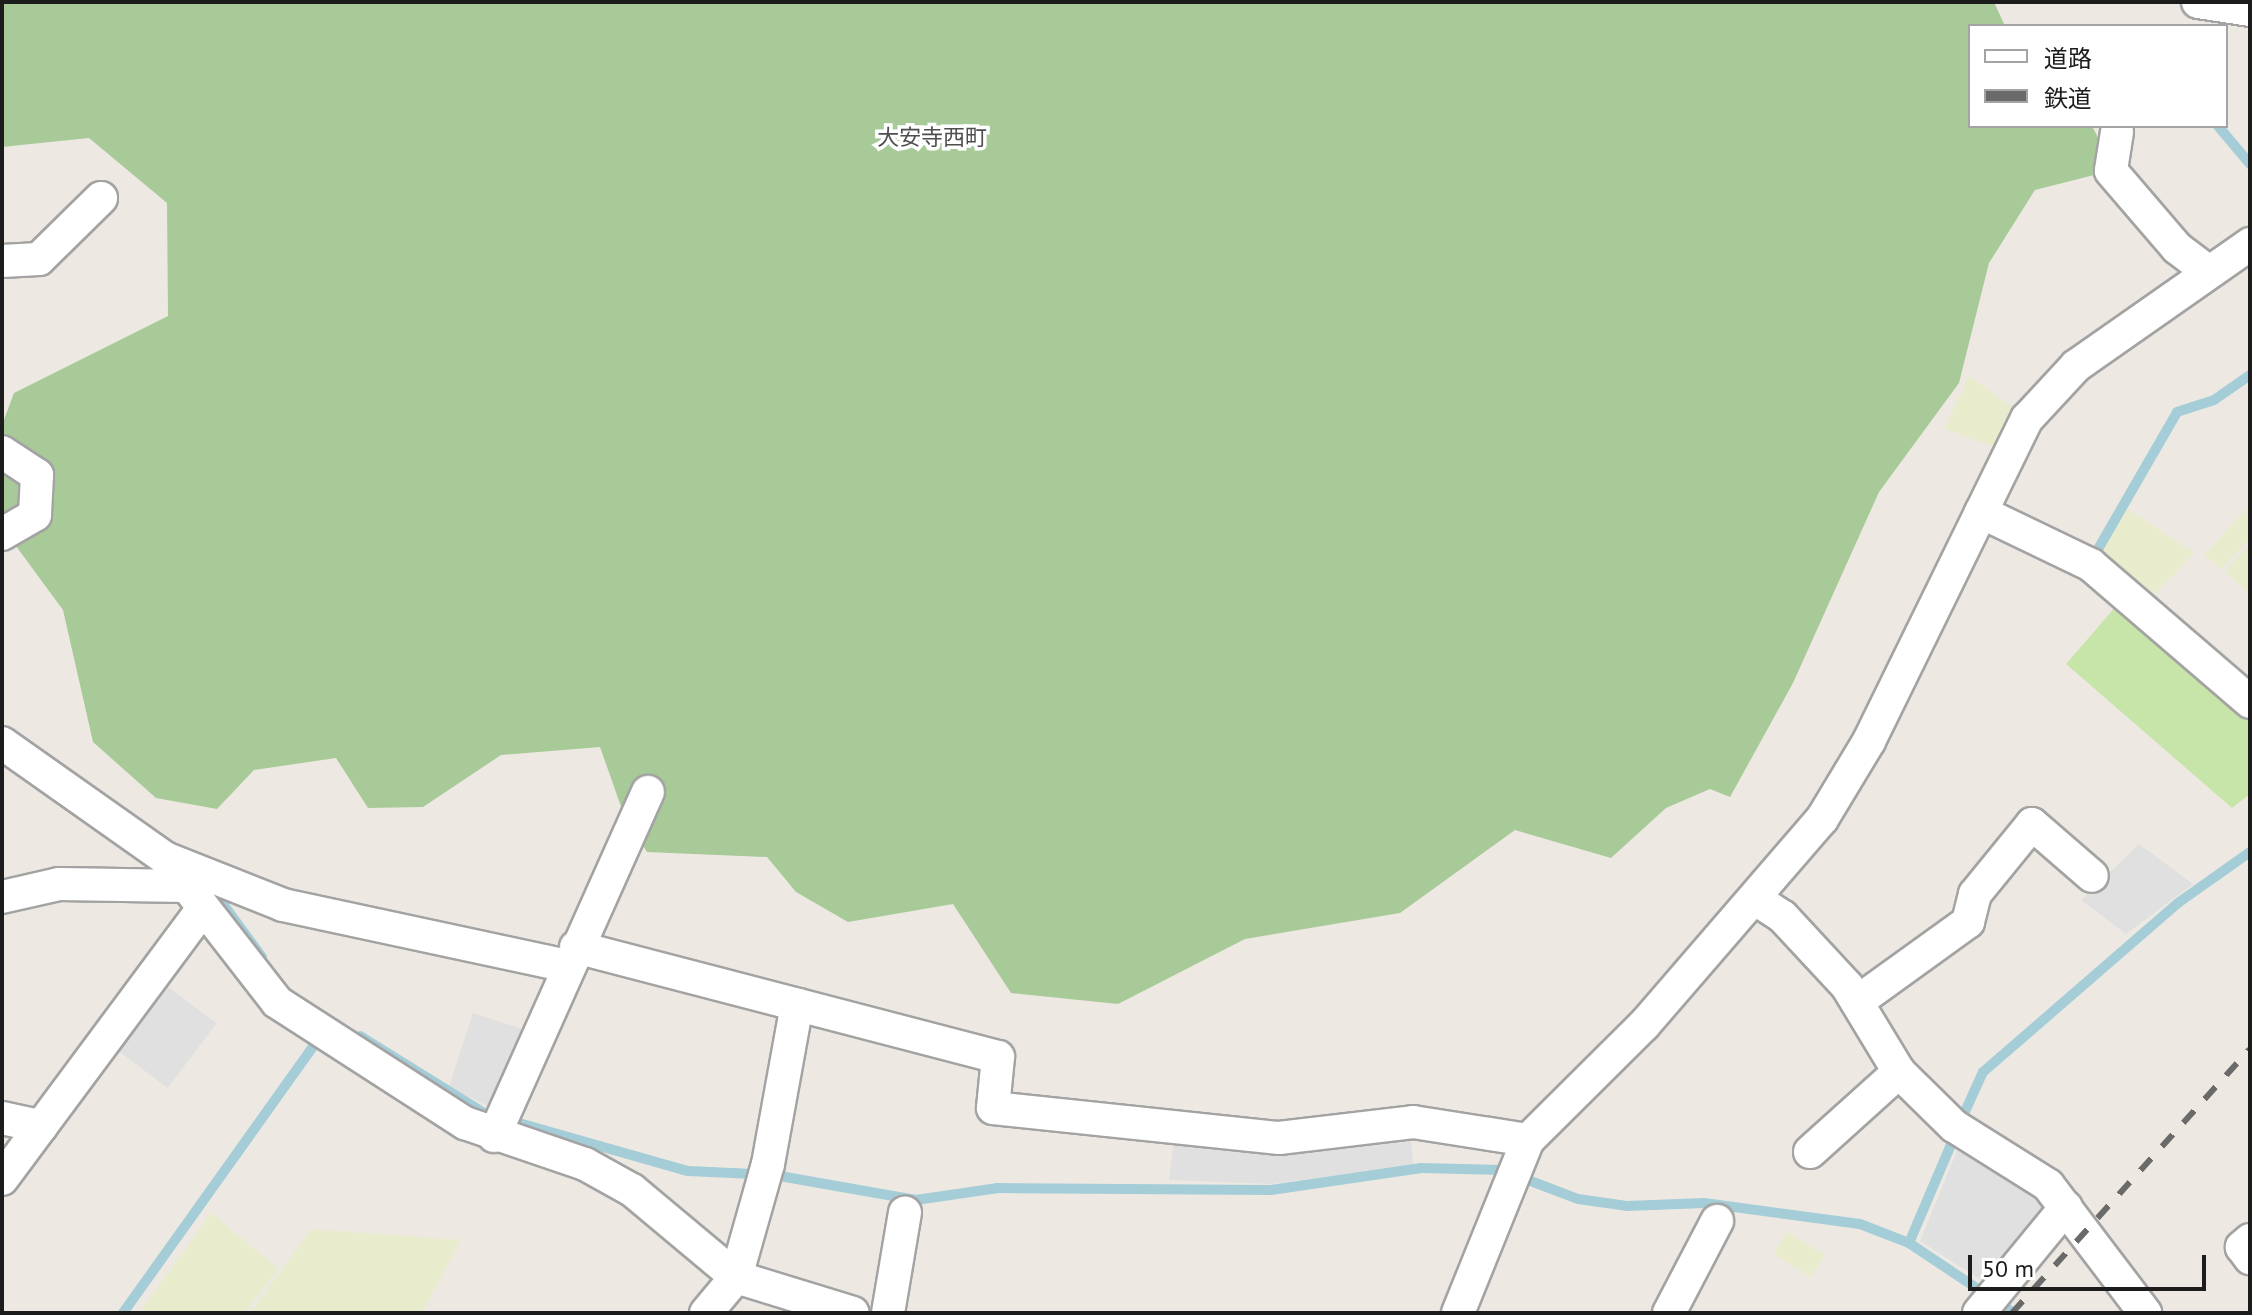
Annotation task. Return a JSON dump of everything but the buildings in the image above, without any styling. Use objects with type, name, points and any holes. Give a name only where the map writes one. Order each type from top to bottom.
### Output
[{"type":"street","points":[[2198,2],[2250,10]]},
{"type":"street","points":[[2117,132],[2111,171],[2177,248],[2208,271]]},
{"type":"street","points":[[2,261],[39,259],[101,198]]},
{"type":"street","points":[[1458,1313],[1528,1140],[1757,900],[1822,819],[1869,741],[2027,419],[2076,366],[2250,244]]},
{"type":"street","points":[[2,452],[37,475],[35,515],[2,534]]},
{"type":"street","points":[[1981,512],[2091,565],[2250,702]]},
{"type":"street","points":[[2,743],[165,858],[283,905],[572,956],[797,1005],[998,1057],[993,1108],[1279,1138],[1413,1122],[1528,1140]]},
{"type":"street","points":[[499,1125],[648,792]]},
{"type":"street","points":[[1857,1002],[1968,922],[1975,894],[2032,824],[2092,876]]},
{"type":"street","points":[[165,858],[277,1002],[499,1125],[585,1164],[632,1190],[736,1277],[853,1313]]},
{"type":"street","points":[[2,897],[59,884],[195,897]]},
{"type":"street","points":[[2,1179],[195,897]]},
{"type":"street","points":[[1757,900],[1782,916],[1857,1002],[1899,1072],[1954,1126],[2048,1185],[2145,1313]]},
{"type":"street","points":[[706,1313],[736,1277],[768,1164],[797,1005]]},
{"type":"street","points":[[1810,1152],[1899,1072]]},
{"type":"street","points":[[2,1118],[41,1126]]},
{"type":"street","points":[[1988,1302],[2066,1207]]},
{"type":"street","points":[[888,1313],[905,1212]]},
{"type":"street","points":[[1669,1313],[1717,1221]]},
{"type":"street","points":[[2250,1240],[2242,1247],[2250,1258]]},
{"type":"green space","points":[[2,2],[1994,2],[2004,24],[1968,24],[1968,128],[2093,128],[2105,151],[2094,175],[2035,190],[1989,263],[1959,383],[1879,492],[1793,683],[1730,797],[1710,789],[1666,808],[1611,858],[1515,830],[1400,913],[1245,939],[1118,1004],[1011,993],[953,904],[848,922],[796,892],[767,857],[647,852],[625,818],[600,747],[501,755],[423,807],[368,808],[336,758],[254,770],[217,809],[156,798],[93,742],[63,610],[2,527],[2,425],[14,393],[168,316],[167,203],[89,138],[2,147]]},
{"type":"green space","points":[[1969,376],[2020,413],[2001,449],[1944,429]]},
{"type":"green space","points":[[2123,506],[2194,553],[2149,601],[2097,556]]},
{"type":"green space","points":[[2247,508],[2250,537],[2222,569],[2204,555]]},
{"type":"green space","points":[[2250,544],[2250,594],[2225,572]]},
{"type":"green space","points":[[2117,605],[2250,718],[2250,794],[2232,808],[2066,664]]},
{"type":"green space","points":[[211,1213],[278,1268],[245,1313],[139,1313]]},
{"type":"green space","points":[[311,1229],[461,1240],[422,1313],[250,1313]]},
{"type":"green space","points":[[1787,1232],[1825,1255],[1811,1277],[1774,1254]]},
{"type":"shaded area","points":[[2139,844],[2193,884],[2126,934],[2081,900]]},
{"type":"shaded area","points":[[163,983],[217,1023],[168,1088],[114,1048]]},
{"type":"shaded area","points":[[473,1013],[529,1031],[494,1109],[449,1087]]},
{"type":"shaded area","points":[[1410,1131],[1413,1165],[1271,1184],[1169,1180],[1174,1141]]},
{"type":"shaded area","points":[[1962,1139],[2044,1198],[2045,1218],[1989,1285],[1920,1241]]},
{"type":"waterway","points":[[2220,128],[2250,164]]},
{"type":"waterway","points":[[2094,556],[2177,412],[2214,400],[2250,375]]},
{"type":"waterway","points":[[1963,1116],[1983,1072],[2178,903],[2250,852]]},
{"type":"waterway","points":[[223,904],[262,957]]},
{"type":"waterway","points":[[360,1036],[484,1113],[688,1171],[753,1174]]},
{"type":"waterway","points":[[123,1313],[316,1042]]},
{"type":"waterway","points":[[1909,1243],[1953,1140]]},
{"type":"waterway","points":[[774,1175],[916,1200],[998,1188],[1271,1190],[1421,1168],[1503,1170]]},
{"type":"waterway","points":[[1528,1180],[1578,1199],[1627,1206],[1704,1203],[1860,1224],[1909,1243],[2014,1313]]},
{"type":"railway","points":[[2012,1313],[2250,1049]]},
{"type":"district","name":"大安寺西町","points":[[932,138]]}]
